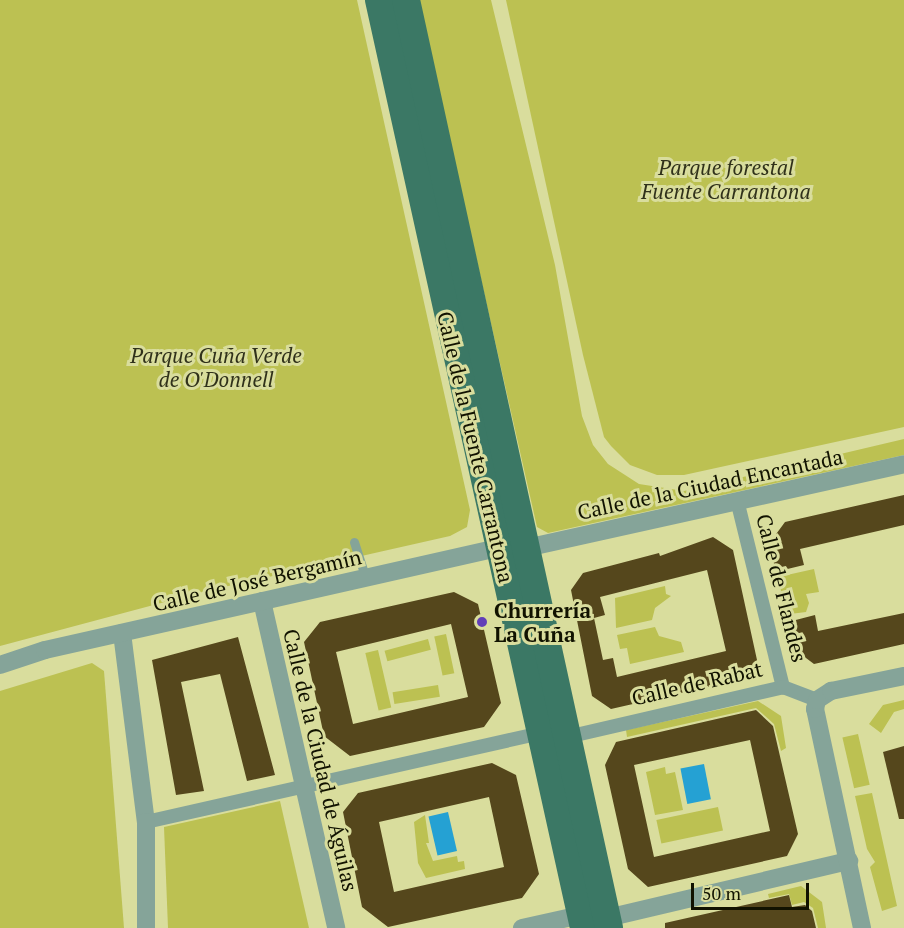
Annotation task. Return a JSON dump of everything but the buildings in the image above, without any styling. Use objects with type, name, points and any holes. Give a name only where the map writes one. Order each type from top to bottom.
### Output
[{"type":"main road","name":"Calle de la Fuente Carrantona","points":[[379,0],[498,548],[554,735]]},
{"type":"main road","name":"Calle de la Fuente Carrantona","points":[[406,0],[526,548],[554,735],[595,922]]},
{"type":"street","name":"Calle de la Ciudad Encantada","points":[[526,548],[904,464]]},
{"type":"street","name":"Calle de Flandes","points":[[737,500],[783,687]]},
{"type":"street","name":"Calle de José Bergamín","points":[[0,665],[45,650],[498,548],[526,548]]},
{"type":"street","name":"Calle de la Ciudad de Águilas","points":[[262,601],[302,787],[336,928]]},
{"type":"street","points":[[122,633],[146,822],[146,928]]},
{"type":"street","points":[[862,928],[817,722],[817,700],[831,691],[904,676]]},
{"type":"street","name":"Calle de Rabat","points":[[146,822],[302,787],[783,687],[817,700]]},
{"type":"street","points":[[522,928],[595,922],[849,861]]},
{"type":"lane","points":[[354,542],[366,578]]},
{"type":"green space","name":"Parque Cuña Verde de O'Donnell","points":[[0,0],[357,0],[470,510],[467,527],[450,536],[206,591],[0,646]]},
{"type":"green space","points":[[418,0],[491,0],[555,265],[582,416],[593,445],[608,464],[639,484],[684,491],[904,439],[904,455],[548,533],[537,527]]},
{"type":"green space","name":"Parque forestal Fuente Carrantona","points":[[506,0],[904,0],[904,427],[684,475],[657,475],[630,465],[611,446],[604,437],[583,355]]},
{"type":"green space","points":[[814,569],[819,592],[806,594],[809,603],[806,612],[790,614],[784,605],[778,577]]},
{"type":"green space","points":[[665,586],[666,594],[671,596],[655,608],[652,620],[616,628],[615,598]]},
{"type":"green space","points":[[655,627],[659,636],[681,642],[684,652],[630,664],[627,648],[620,649],[617,635]]},
{"type":"green space","points":[[446,634],[454,673],[443,676],[434,636]]},
{"type":"green space","points":[[428,639],[431,650],[387,661],[385,651]]},
{"type":"green space","points":[[378,650],[391,707],[379,710],[365,653]]},
{"type":"green space","points":[[92,663],[104,671],[124,928],[0,928],[0,691]]},
{"type":"green space","points":[[438,685],[440,697],[394,704],[393,692]]},
{"type":"green space","points":[[904,700],[904,709],[894,712],[881,733],[869,724],[883,705]]},
{"type":"green space","points":[[758,701],[781,716],[786,748],[781,751],[774,724],[756,708],[627,737],[626,730]]},
{"type":"green space","points":[[858,734],[870,785],[854,788],[842,738]]},
{"type":"green space","points":[[665,767],[666,774],[675,772],[683,810],[655,815],[646,772]]},
{"type":"green space","points":[[872,793],[897,906],[882,911],[870,867],[875,862],[867,849],[855,796]]},
{"type":"green space","points":[[280,801],[309,928],[168,928],[164,827]]},
{"type":"green space","points":[[718,807],[723,830],[661,844],[656,820]]},
{"type":"green space","points":[[425,815],[429,843],[426,843],[433,861],[457,856],[458,862],[464,861],[465,869],[426,878],[418,863],[414,822]]},
{"type":"green space","points":[[801,886],[822,902],[826,928],[818,928],[813,908],[804,902],[792,905],[789,894],[769,898],[768,894]]},
{"type":"water","points":[[704,764],[711,799],[687,804],[680,769]]},
{"type":"water","points":[[448,812],[457,851],[438,855],[429,816]]},
{"type":"place","name":"Churrería La Cuña","points":[[482,622]]}]
